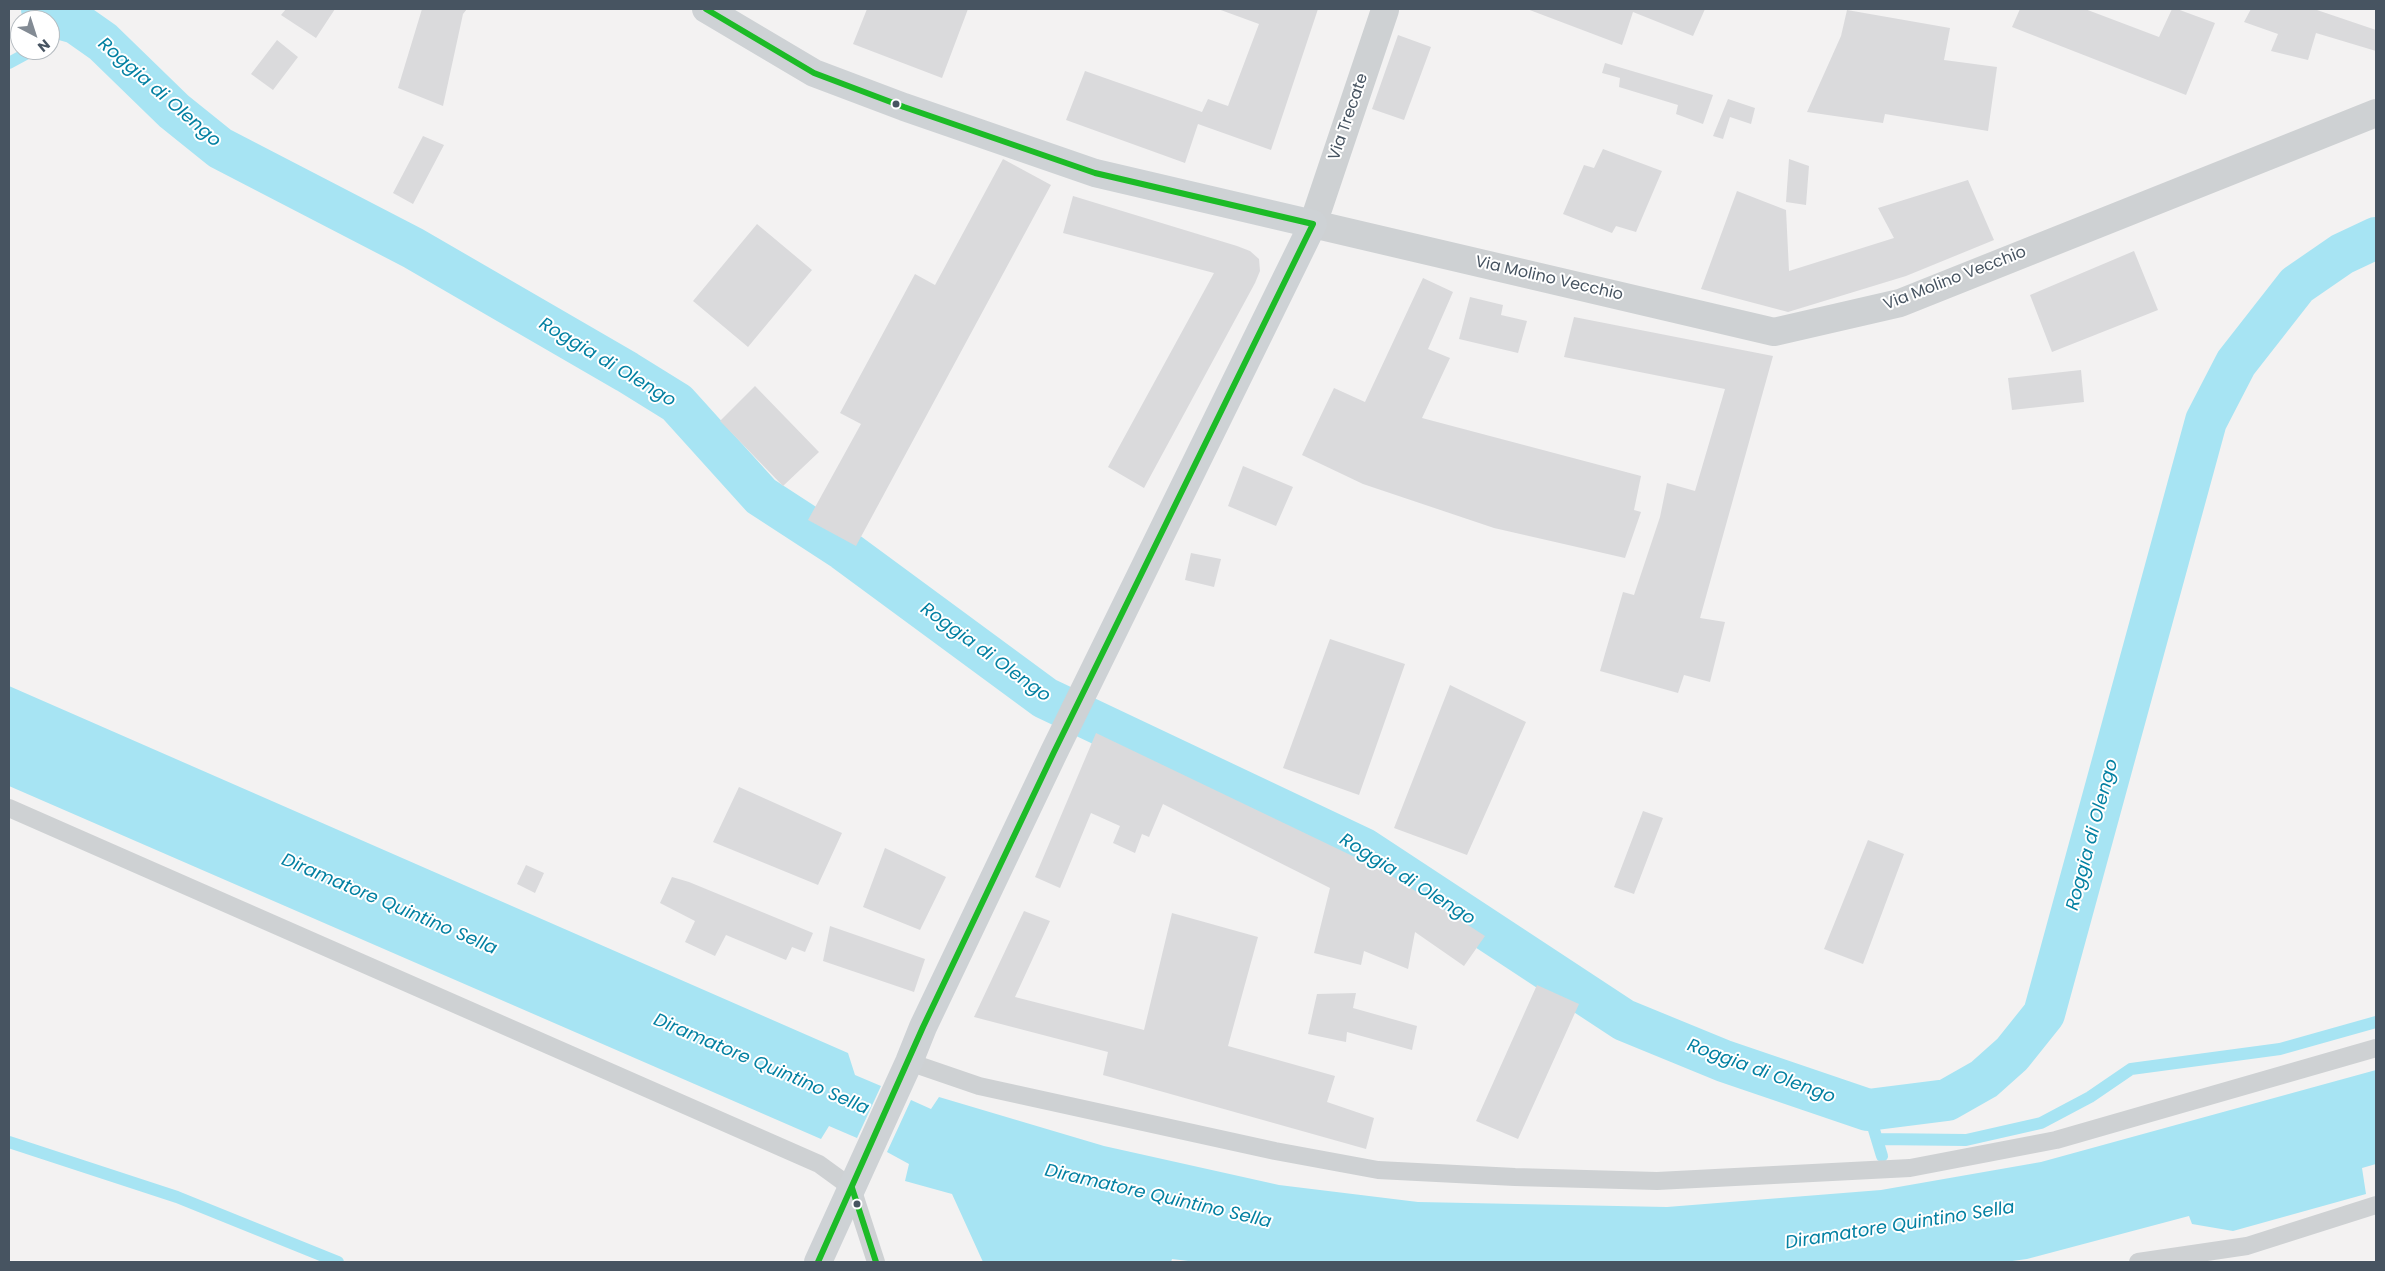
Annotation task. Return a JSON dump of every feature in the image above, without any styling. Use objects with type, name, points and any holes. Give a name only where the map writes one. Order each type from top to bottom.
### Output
[{"type":"main road","points":[[706,9],[814,73],[904,107],[1095,173],[1313,224]]},
{"type":"main road","name":"Via Trecate","points":[[818,1262],[910,1062],[923,1027],[1054,752],[1313,224]]},
{"type":"street","name":"Via Trecate","points":[[1313,224],[1385,10]]},
{"type":"street","name":"Via Molino Vecchio","points":[[1313,224],[1774,332],[1900,303],[2376,113]]},
{"type":"lane","points":[[9,808],[819,1164],[852,1188],[876,1262]]},
{"type":"lane","points":[[910,1062],[979,1086],[1275,1151],[1378,1170],[1515,1177],[1657,1181],[1910,1168],[2056,1140],[2376,1048]]},
{"type":"lane","points":[[2138,1262],[2247,1246],[2376,1205]]},
{"type":"water","name":"Diramatore Quintino Sella","points":[[9,686],[848,1053],[855,1075],[881,1086],[857,1138],[829,1126],[821,1139],[9,786]]},
{"type":"water","name":"Diramatore Quintino Sella","points":[[2376,1070],[2376,1164],[2362,1168],[2366,1194],[2233,1231],[2192,1224],[2189,1216],[2027,1259],[2005,1262],[1196,1262],[1172,1259],[1171,1262],[983,1262],[952,1194],[905,1181],[909,1164],[887,1152],[911,1100],[931,1109],[939,1097],[1104,1146],[1279,1185],[1418,1202],[1667,1207],[1881,1190],[2041,1162]]},
{"type":"building","points":[[286,9],[335,9],[316,38],[281,15]]},
{"type":"building","points":[[422,9],[467,9],[463,14],[443,106],[398,88]]},
{"type":"building","points":[[867,9],[968,9],[942,78],[853,44]]},
{"type":"building","points":[[1218,9],[1318,9],[1271,150],[1198,124],[1185,163],[1066,120],[1085,71],[1202,112],[1208,99],[1228,106],[1259,24]]},
{"type":"building","points":[[1527,9],[1705,9],[1693,36],[1633,12],[1622,45]]},
{"type":"building","points":[[2020,9],[2085,9],[2159,37],[2172,9],[2177,9],[2215,23],[2186,95],[2012,27]]},
{"type":"building","points":[[2251,9],[2314,9],[2376,30],[2376,51],[2316,33],[2308,60],[2271,51],[2278,34],[2244,22]]},
{"type":"building","points":[[1847,10],[1950,28],[1944,60],[1997,67],[1988,131],[1885,114],[1883,123],[1807,112],[1841,36]]},
{"type":"building","points":[[1398,35],[1431,47],[1404,120],[1372,109]]},
{"type":"building","points":[[277,40],[298,57],[273,90],[251,74]]},
{"type":"building","points":[[1605,63],[1713,95],[1703,124],[1676,114],[1678,105],[1619,87],[1620,78],[1602,73]]},
{"type":"building","points":[[1728,99],[1755,108],[1751,124],[1730,117],[1723,139],[1713,136]]},
{"type":"building","points":[[423,136],[444,145],[413,204],[393,193]]},
{"type":"building","points":[[1603,149],[1662,171],[1636,232],[1616,226],[1612,233],[1563,214],[1584,165],[1594,168]]},
{"type":"building","points":[[1003,159],[1051,185],[856,546],[808,520],[861,424],[840,413],[915,274],[935,285]]},
{"type":"building","points":[[1789,159],[1809,166],[1806,205],[1786,202]]},
{"type":"building","points":[[1968,180],[1994,240],[1906,276],[1788,312],[1701,289],[1737,191],[1786,210],[1789,271],[1894,238],[1878,208]]},
{"type":"building","points":[[1073,196],[1237,246],[1250,251],[1259,259],[1260,271],[1255,283],[1144,488],[1108,467],[1214,273],[1063,233]]},
{"type":"building","points":[[757,224],[812,270],[748,347],[693,301]]},
{"type":"building","points":[[2134,251],[2158,310],[2052,352],[2030,295]]},
{"type":"building","points":[[1423,278],[1453,292],[1428,349],[1450,358],[1422,418],[1641,476],[1634,510],[1641,512],[1625,558],[1494,528],[1363,484],[1302,455],[1334,388],[1365,402]]},
{"type":"building","points":[[1470,297],[1503,305],[1501,315],[1527,321],[1518,353],[1459,339]]},
{"type":"building","points":[[1574,317],[1773,356],[1700,618],[1725,622],[1710,682],[1684,675],[1678,693],[1600,671],[1623,592],[1634,595],[1660,517],[1667,483],[1695,491],[1725,389],[1564,357]]},
{"type":"building","points":[[2081,370],[2084,402],[2012,410],[2008,378]]},
{"type":"building","points":[[755,386],[819,452],[783,486],[720,421]]},
{"type":"building","points":[[1243,466],[1293,487],[1276,526],[1228,506]]},
{"type":"building","points":[[1191,553],[1221,559],[1214,587],[1185,580]]},
{"type":"building","points":[[1330,639],[1405,664],[1359,795],[1283,768]]},
{"type":"building","points":[[1450,685],[1526,722],[1467,855],[1394,828]]},
{"type":"building","points":[[1096,733],[1386,872],[1485,936],[1464,966],[1415,932],[1408,969],[1364,951],[1361,965],[1314,953],[1330,888],[1163,804],[1149,837],[1142,834],[1135,853],[1113,843],[1120,826],[1091,813],[1060,888],[1035,877]]},
{"type":"building","points":[[739,787],[842,833],[818,885],[713,842]]},
{"type":"building","points":[[1643,811],[1663,818],[1634,894],[1614,887]]},
{"type":"building","points":[[1868,840],[1904,854],[1863,964],[1824,949]]},
{"type":"building","points":[[885,848],[946,877],[920,930],[863,907]]},
{"type":"building","points":[[526,865],[544,873],[535,893],[517,884]]},
{"type":"building","points":[[672,877],[689,882],[813,933],[805,952],[792,947],[786,960],[726,935],[715,956],[685,942],[695,921],[660,903]]},
{"type":"building","points":[[1024,911],[1050,921],[1015,997],[1144,1030],[1172,913],[1258,937],[1228,1046],[1335,1076],[1327,1102],[1374,1118],[1366,1149],[1103,1075],[1108,1052],[974,1017]]},
{"type":"building","points":[[830,926],[925,959],[914,992],[823,961]]},
{"type":"building","points":[[1537,985],[1579,1004],[1518,1139],[1476,1121]]},
{"type":"building","points":[[1356,993],[1353,1008],[1417,1026],[1412,1050],[1347,1032],[1346,1042],[1308,1034],[1317,994]]},
{"type":"waterway","name":"Roggia di Olengo","points":[[42,9],[58,18],[76,23],[103,42],[174,111],[220,148],[413,248],[677,403],[761,496],[844,550],[1045,698],[1364,849],[1624,1020],[1724,1061],[1868,1110],[1947,1100],[1984,1079],[2012,1054],[2044,1014],[2206,421],[2236,363],[2297,285],[2342,254],[2376,238]]},
{"type":"waterway","points":[[9,63],[15,60]]},
{"type":"waterway","points":[[1877,1139],[1966,1140],[2041,1123],[2090,1097],[2131,1069],[2280,1049],[2376,1022]]},
{"type":"waterway","points":[[1868,1110],[1882,1156]]},
{"type":"waterway","points":[[9,1142],[177,1197],[338,1262]]},
{"type":"transit line","points":[[706,9],[814,73],[904,107],[1095,173],[1313,224],[1054,752],[923,1027],[818,1262]]},
{"type":"transit line","points":[[852,1188],[876,1262]]}]
